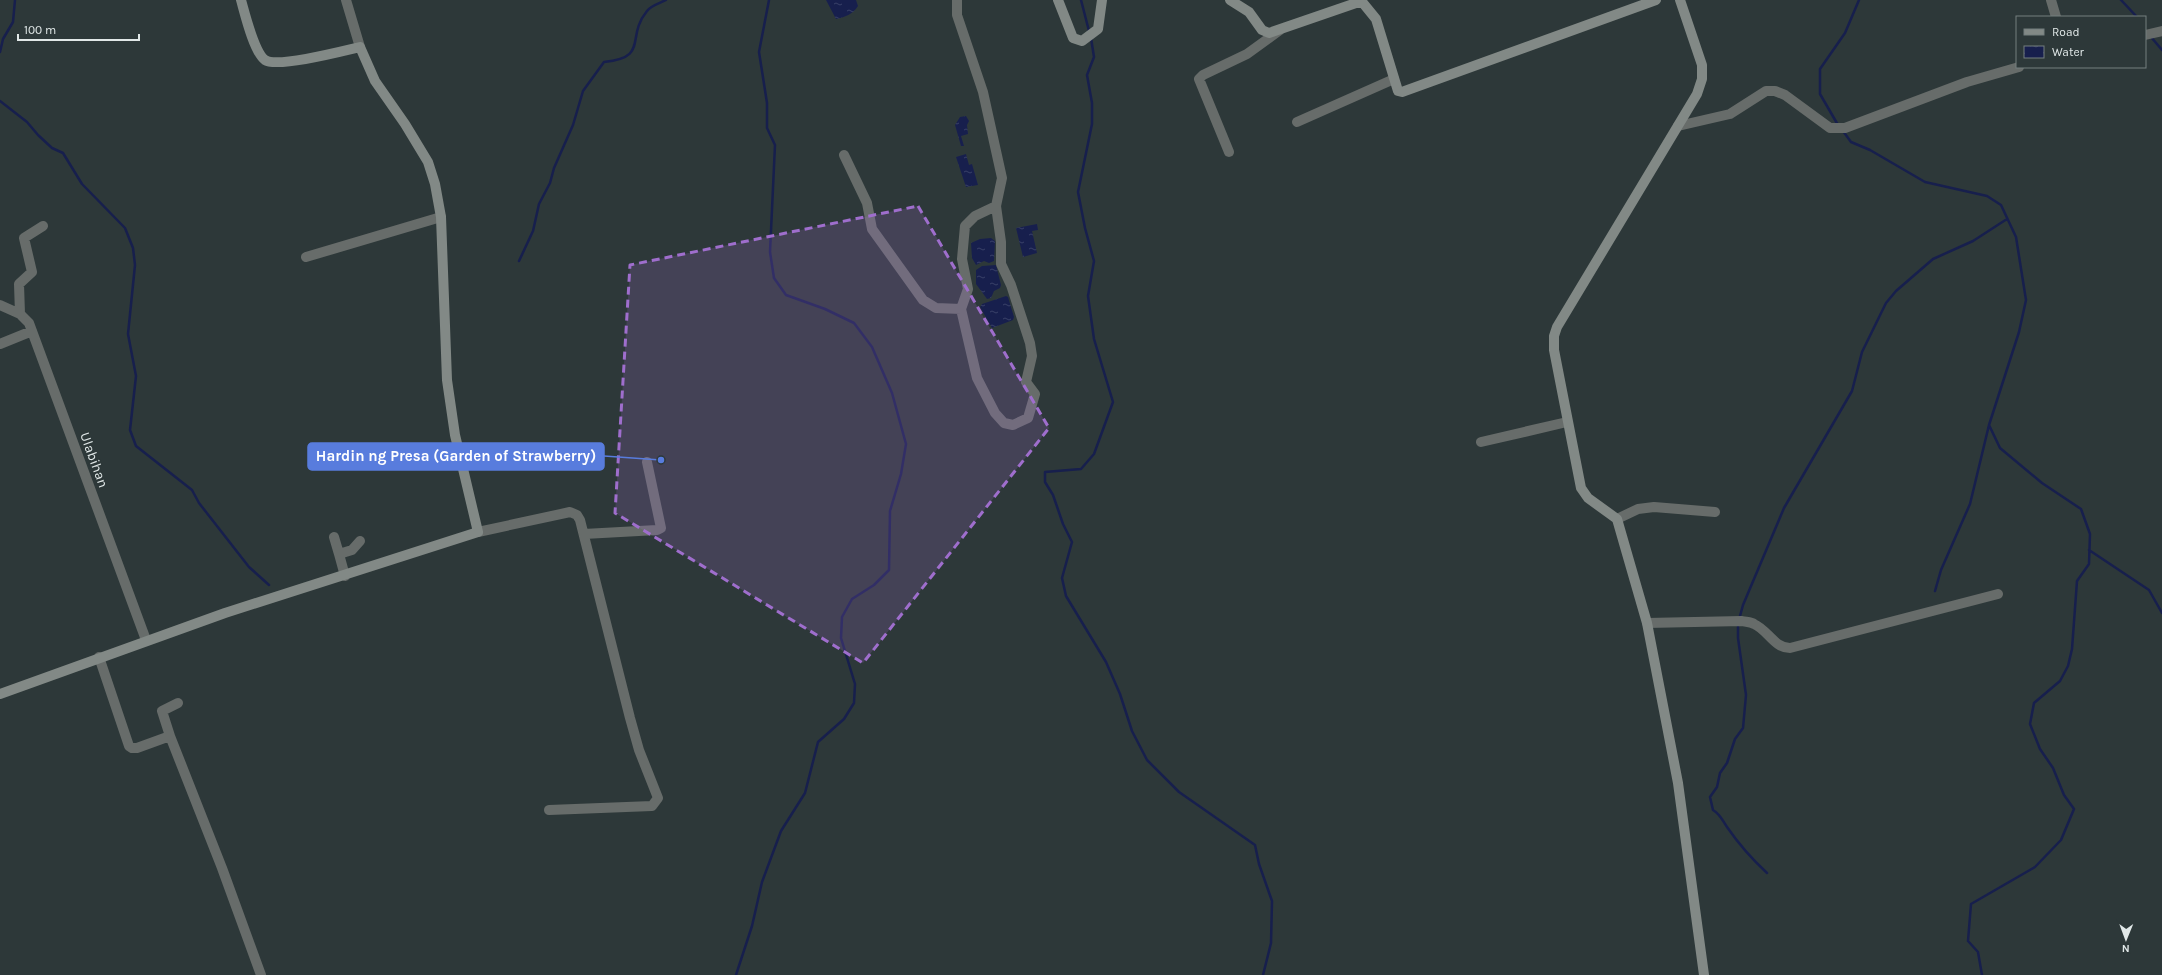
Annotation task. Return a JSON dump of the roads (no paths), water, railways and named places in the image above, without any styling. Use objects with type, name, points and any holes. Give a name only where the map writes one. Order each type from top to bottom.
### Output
[{"type":"street","points":[[241,0],[259,53],[266,61],[280,63],[360,47]]},
{"type":"street","points":[[346,0],[360,47],[376,82],[428,162],[435,184],[441,217],[447,380],[455,435],[478,532]]},
{"type":"street","points":[[957,0],[956,15],[983,92],[1002,178],[996,206],[1001,242],[1001,264],[1011,285],[1030,343],[1032,356],[1026,382],[1035,394],[1028,418],[1013,425],[1004,423],[995,413],[977,378],[961,309],[968,289],[962,260],[965,226],[975,216],[996,206]]},
{"type":"street","points":[[1058,0],[1073,38],[1082,40],[1098,29],[1102,0]]},
{"type":"street","points":[[1230,0],[1249,12],[1262,30],[1270,32],[1280,30],[1356,3],[1363,3],[1376,19],[1398,91],[1402,92],[1656,0]]},
{"type":"street","points":[[1680,0],[1702,65],[1702,79],[1697,94],[1557,327],[1554,336],[1554,350],[1581,488],[1588,498],[1618,519],[1647,623],[1678,782],[1704,975]]},
{"type":"street","points":[[2051,0],[2056,16]]},
{"type":"street","points":[[1229,152],[1199,79],[1203,75],[1247,54],[1280,30]]},
{"type":"street","points":[[2146,35],[2162,31]]},
{"type":"street","points":[[1678,126],[1730,114],[1766,91],[1776,91],[1785,95],[1830,128],[1845,128],[1967,82],[2016,68]]},
{"type":"street","points":[[1296,122],[1394,78]]},
{"type":"street","points":[[844,155],[867,202],[872,229],[923,300],[936,308],[961,309]]},
{"type":"street","points":[[306,257],[441,217]]},
{"type":"street","points":[[20,314],[19,284],[32,272],[24,238],[43,226]]},
{"type":"street","name":"Ulabihan","points":[[0,304],[26,318],[32,331],[146,640]]},
{"type":"street","points":[[0,344],[32,331]]},
{"type":"street","points":[[1481,442],[1567,422]]},
{"type":"street","points":[[584,534],[658,530],[661,528],[646,462]]},
{"type":"street","points":[[1618,519],[1638,509],[1654,507],[1715,512]]},
{"type":"street","points":[[0,694],[146,640],[478,532],[570,512],[577,515],[580,520],[630,718],[639,750],[658,798],[652,806],[549,810]]},
{"type":"street","points":[[334,537],[345,576]]},
{"type":"street","points":[[339,554],[352,550],[360,541]]},
{"type":"street","points":[[1647,623],[1742,621],[1754,623],[1764,630],[1780,646],[1790,648],[1998,594]]},
{"type":"street","points":[[99,657],[129,746],[132,748],[137,748],[170,736]]},
{"type":"street","points":[[178,703],[162,711],[170,736],[222,868],[261,975]]},
{"type":"water","points":[[826,0],[856,0],[858,6],[849,15],[836,19]]},
{"type":"water","points":[[966,116],[969,121],[967,125],[968,134],[961,136],[964,146],[961,146],[955,125],[960,117]]},
{"type":"water","points":[[966,154],[969,165],[972,164],[978,185],[966,187],[956,157]]},
{"type":"water","points":[[1037,224],[1038,230],[1032,231],[1037,253],[1023,257],[1016,228]]},
{"type":"water","points":[[991,238],[995,241],[994,261],[989,263],[984,261],[976,265],[972,258],[971,243],[980,239]]},
{"type":"water","points":[[996,265],[1001,285],[1000,288],[994,291],[991,298],[987,299],[976,284],[976,270],[982,266]]},
{"type":"water","points":[[1006,296],[1008,297],[1014,317],[1013,320],[992,328],[980,307],[982,304]]},
{"type":"waterway","points":[[0,52],[3,39],[13,22],[15,0]]},
{"type":"waterway","points":[[519,261],[533,231],[539,204],[550,183],[554,168],[573,125],[583,91],[604,62],[627,56],[632,51],[637,30],[648,9],[666,0]]},
{"type":"waterway","points":[[736,975],[752,926],[762,882],[781,831],[805,793],[818,742],[844,719],[854,703],[855,684],[841,638],[842,617],[852,599],[874,585],[889,570],[890,511],[901,474],[906,444],[892,393],[872,347],[854,323],[825,309],[786,295],[774,278],[770,252],[775,145],[767,128],[767,103],[759,52],[769,0]]},
{"type":"waterway","points":[[1081,0],[1089,31]]},
{"type":"waterway","points":[[1838,125],[1820,94],[1820,69],[1845,33],[1859,0]]},
{"type":"waterway","points":[[2121,0],[2136,16]]},
{"type":"waterway","points":[[2151,37],[2162,50]]},
{"type":"waterway","points":[[1091,38],[1094,57],[1087,75],[1092,103],[1092,124],[1078,192],[1085,228],[1094,261],[1088,296],[1094,339],[1113,402],[1094,454],[1081,469],[1045,472],[1045,482],[1053,495],[1063,524],[1072,542],[1062,578],[1066,596],[1106,662],[1120,694],[1132,731],[1147,760],[1179,792],[1255,845],[1259,864],[1272,901],[1271,943],[1263,975]]},
{"type":"waterway","points":[[0,101],[27,122],[52,148],[63,153],[82,184],[125,228],[133,248],[135,265],[128,334],[136,376],[130,430],[136,446],[192,490],[199,503],[249,567],[269,585]]},
{"type":"waterway","points":[[1843,131],[1851,142],[1870,150],[1925,182],[1987,196],[2001,205],[2016,237],[2026,300],[2019,332],[1989,425],[2000,448],[2042,483],[2081,509],[2090,534],[2089,564],[2077,581],[2072,649],[2068,666],[2060,681],[2034,703],[2030,724],[2040,749],[2053,768],[2064,795],[2074,809],[2061,840],[2035,867],[1971,904],[1968,941],[1978,952],[1982,975]]},
{"type":"waterway","points":[[1740,616],[1743,605],[1784,508],[1852,391],[1862,352],[1886,303],[1896,291],[1933,259],[1973,241],[2007,219]]},
{"type":"waterway","points":[[1935,591],[1941,570],[1970,504],[1989,425]]},
{"type":"waterway","points":[[2089,550],[2149,590],[2162,613]]},
{"type":"waterway","points":[[1738,627],[1738,638],[1746,695],[1743,728],[1735,739],[1727,763],[1720,773],[1717,787],[1710,797],[1713,810],[1720,816],[1731,833],[1756,863],[1767,873]]},
{"type":"place","name":"Hardin ng Presa (Garden of Strawberry)","points":[[661,460]]}]
